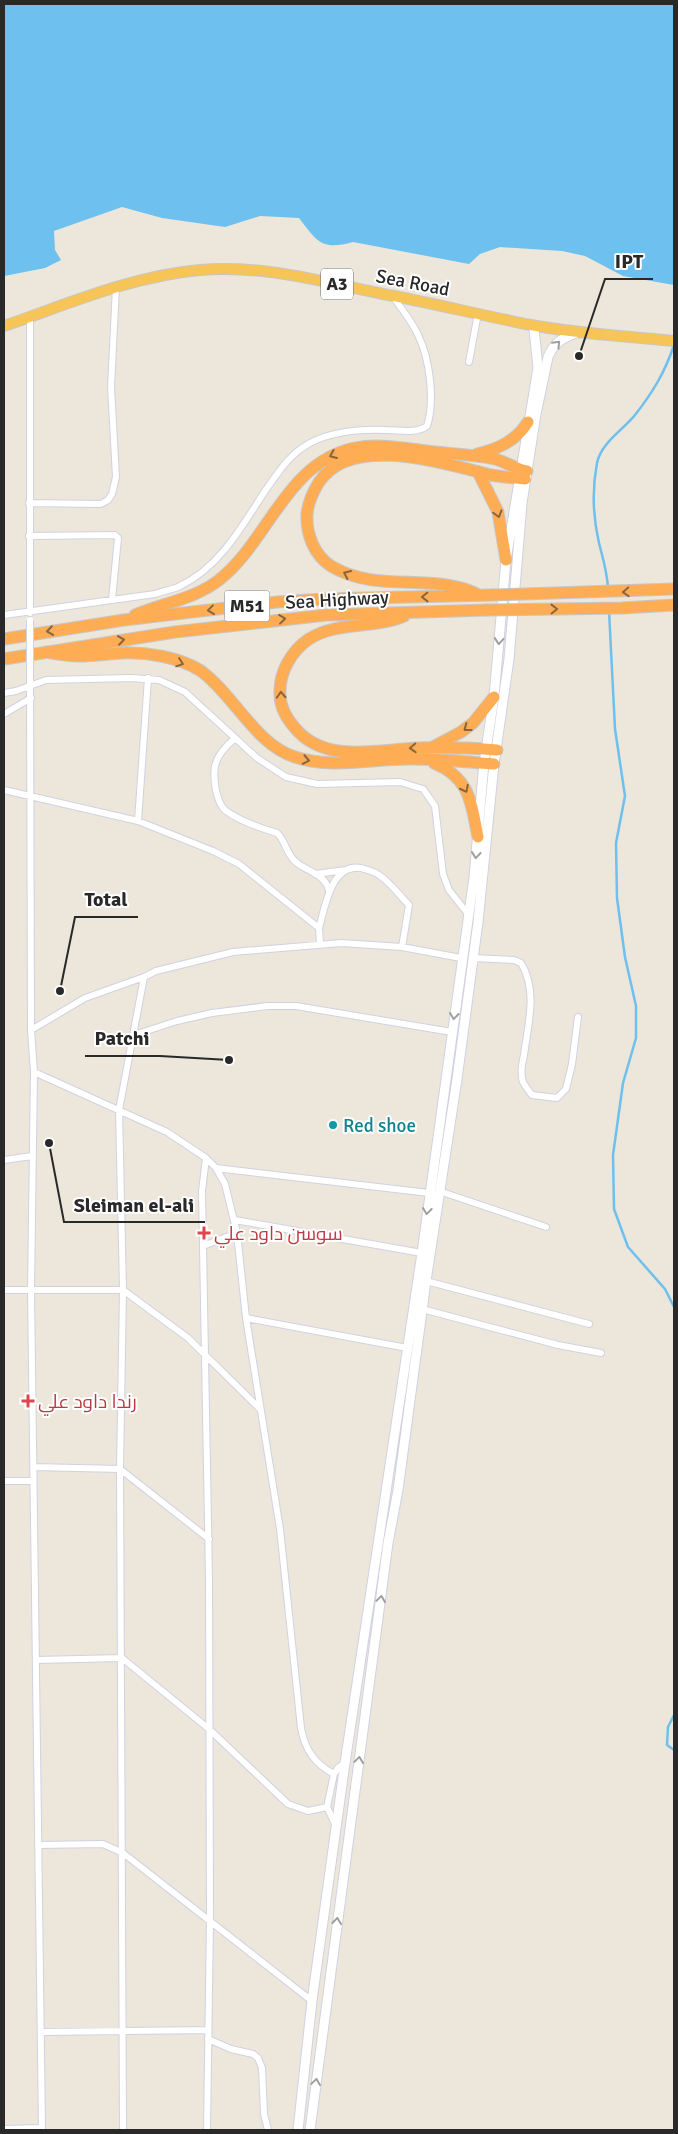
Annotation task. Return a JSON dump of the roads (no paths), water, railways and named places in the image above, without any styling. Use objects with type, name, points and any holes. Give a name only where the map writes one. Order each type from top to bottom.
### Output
[{"type":"highway","name":"Sea Road","points":[[4,326],[116,287],[160,276],[199,270],[255,269],[307,277],[478,312],[531,325],[579,332],[674,341]]},
{"type":"highway","points":[[468,455],[495,450],[522,431],[528,422]]},
{"type":"highway","points":[[124,620],[146,610],[203,591],[218,581],[244,556],[296,484],[322,460],[356,448],[377,446],[494,459],[523,474]]},
{"type":"highway","points":[[486,595],[463,588],[355,578],[329,565],[318,554],[308,533],[307,514],[309,501],[323,477],[335,466],[349,460],[376,456],[446,462],[478,472],[523,474]]},
{"type":"highway","points":[[478,472],[498,512],[506,560]]},
{"type":"highway","name":"Sea Highway","points":[[4,639],[124,620],[324,599],[622,592],[674,589]]},
{"type":"highway","name":"Sea Highway","points":[[4,659],[85,645],[326,615],[622,608],[674,605]]},
{"type":"highway","points":[[413,612],[390,621],[334,629],[309,638],[296,650],[282,675],[280,694],[283,709],[290,723],[312,744],[346,752],[431,748],[492,749]]},
{"type":"highway","points":[[46,652],[82,656],[123,653],[148,654],[184,663],[200,670],[217,685],[259,732],[280,750],[294,757],[312,761],[353,763],[402,759],[489,764]]},
{"type":"highway","points":[[431,748],[461,732],[473,723],[494,697]]},
{"type":"highway","points":[[428,760],[445,768],[462,782],[472,806],[478,837]]},
{"type":"main road","points":[[298,2130],[312,2001],[345,1763],[422,1253],[478,837],[489,764],[509,659],[528,422],[538,368],[534,330],[531,325]]},
{"type":"main road","points":[[492,749],[494,697],[506,560],[523,474],[550,351],[561,338],[579,332]]},
{"type":"main road","points":[[310,2130],[338,1913],[422,1309],[473,958],[489,764]]},
{"type":"street","points":[[29,502],[101,504],[108,500],[112,494],[116,471],[111,387],[116,287]]},
{"type":"street","points":[[4,615],[155,594],[178,587],[208,569],[222,553],[292,456],[304,447],[332,434],[384,430],[416,431],[427,426],[431,403],[424,351],[419,335],[393,296]]},
{"type":"street","points":[[469,362],[478,312]]},
{"type":"street","points":[[4,2129],[42,2129],[31,1290],[34,1072],[31,1030],[30,317]]},
{"type":"street","points":[[30,536],[114,535],[118,538],[112,600]]},
{"type":"street","points":[[138,821],[148,678]]},
{"type":"street","points":[[4,693],[16,691],[46,680],[148,678],[184,692],[257,758],[286,777],[302,781],[335,784],[400,782],[424,789],[435,806],[443,874],[449,890],[468,914]]},
{"type":"street","points":[[4,714],[31,698]]},
{"type":"street","points":[[235,738],[225,747],[215,766],[216,792],[224,810],[238,818],[277,833],[288,854],[295,862],[328,884],[329,891]]},
{"type":"street","points":[[4,790],[138,821],[212,850],[239,864],[319,928]]},
{"type":"street","points":[[315,874],[357,868],[372,870],[380,875],[409,905],[402,947]]},
{"type":"street","points":[[320,944],[319,928],[329,891],[346,870]]},
{"type":"street","points":[[31,1030],[85,998],[144,977],[156,970],[219,955],[320,944],[350,944],[402,947],[462,958]]},
{"type":"street","points":[[473,958],[514,960],[521,963],[526,971],[531,991],[530,1016],[521,1072],[524,1084],[532,1094],[557,1098],[566,1089],[572,1064],[578,1018]]},
{"type":"street","points":[[123,2130],[120,1469],[123,1290],[119,1110],[144,977]]},
{"type":"street","points":[[134,1035],[177,1021],[212,1013],[266,1006],[296,1006],[452,1032]]},
{"type":"street","points":[[34,1072],[167,1132],[206,1158],[216,1168],[225,1184],[235,1220],[246,1318],[280,1529],[302,1734],[314,1761],[334,1774]]},
{"type":"street","points":[[4,1160],[32,1156]]},
{"type":"street","points":[[206,1158],[202,1191],[209,1539],[210,1920],[207,2130]]},
{"type":"street","points":[[216,1168],[429,1193]]},
{"type":"street","points":[[439,1191],[546,1227]]},
{"type":"street","points":[[235,1220],[422,1253]]},
{"type":"street","points":[[203,1246],[237,1233]]},
{"type":"street","points":[[426,1281],[589,1324]]},
{"type":"street","points":[[4,1290],[123,1290],[188,1338],[260,1409]]},
{"type":"street","points":[[422,1309],[558,1345],[601,1353]]},
{"type":"street","points":[[246,1318],[407,1348]]},
{"type":"street","points":[[33,1467],[120,1469],[209,1539]]},
{"type":"street","points":[[4,1481],[34,1481]]},
{"type":"street","points":[[36,1660],[122,1658],[209,1728],[288,1804],[308,1811],[327,1807]]},
{"type":"street","points":[[336,1826],[327,1807],[334,1774],[345,1763]]},
{"type":"street","points":[[38,1845],[103,1844],[123,1853],[312,2001]]},
{"type":"street","points":[[42,2032],[208,2030]]},
{"type":"street","points":[[208,2039],[231,2049],[252,2054],[258,2058],[262,2068],[264,2114],[268,2130]]},
{"type":"water","points":[[4,4],[674,4],[674,285],[623,276],[585,256],[562,251],[500,247],[480,254],[469,264],[353,242],[334,245],[327,244],[316,238],[299,218],[260,216],[225,227],[162,218],[122,207],[54,231],[55,250],[61,260],[45,268],[4,276]]},
{"type":"waterway","points":[[608,588],[594,513],[594,483],[597,463],[603,449],[635,415],[653,390],[667,364],[674,345]]},
{"type":"waterway","points":[[609,611],[615,729],[625,796],[616,843],[617,898],[625,957],[636,1006],[636,1038],[623,1083],[613,1155],[614,1209],[628,1247],[665,1289],[674,1307]]},
{"type":"waterway","points":[[674,1715],[668,1727],[667,1745],[674,1750]]},
{"type":"place","name":"IPT","points":[[579,356]]},
{"type":"place","name":"Total","points":[[60,991]]},
{"type":"place","name":"Patchi","points":[[229,1060]]},
{"type":"place","name":"Red shoe","points":[[333,1125]]},
{"type":"place","name":"Sleiman el-ali","points":[[49,1143]]},
{"type":"place","name":"سوسن داود علي","points":[[204,1233]]},
{"type":"place","name":"رندا داود علي","points":[[28,1401]]}]
